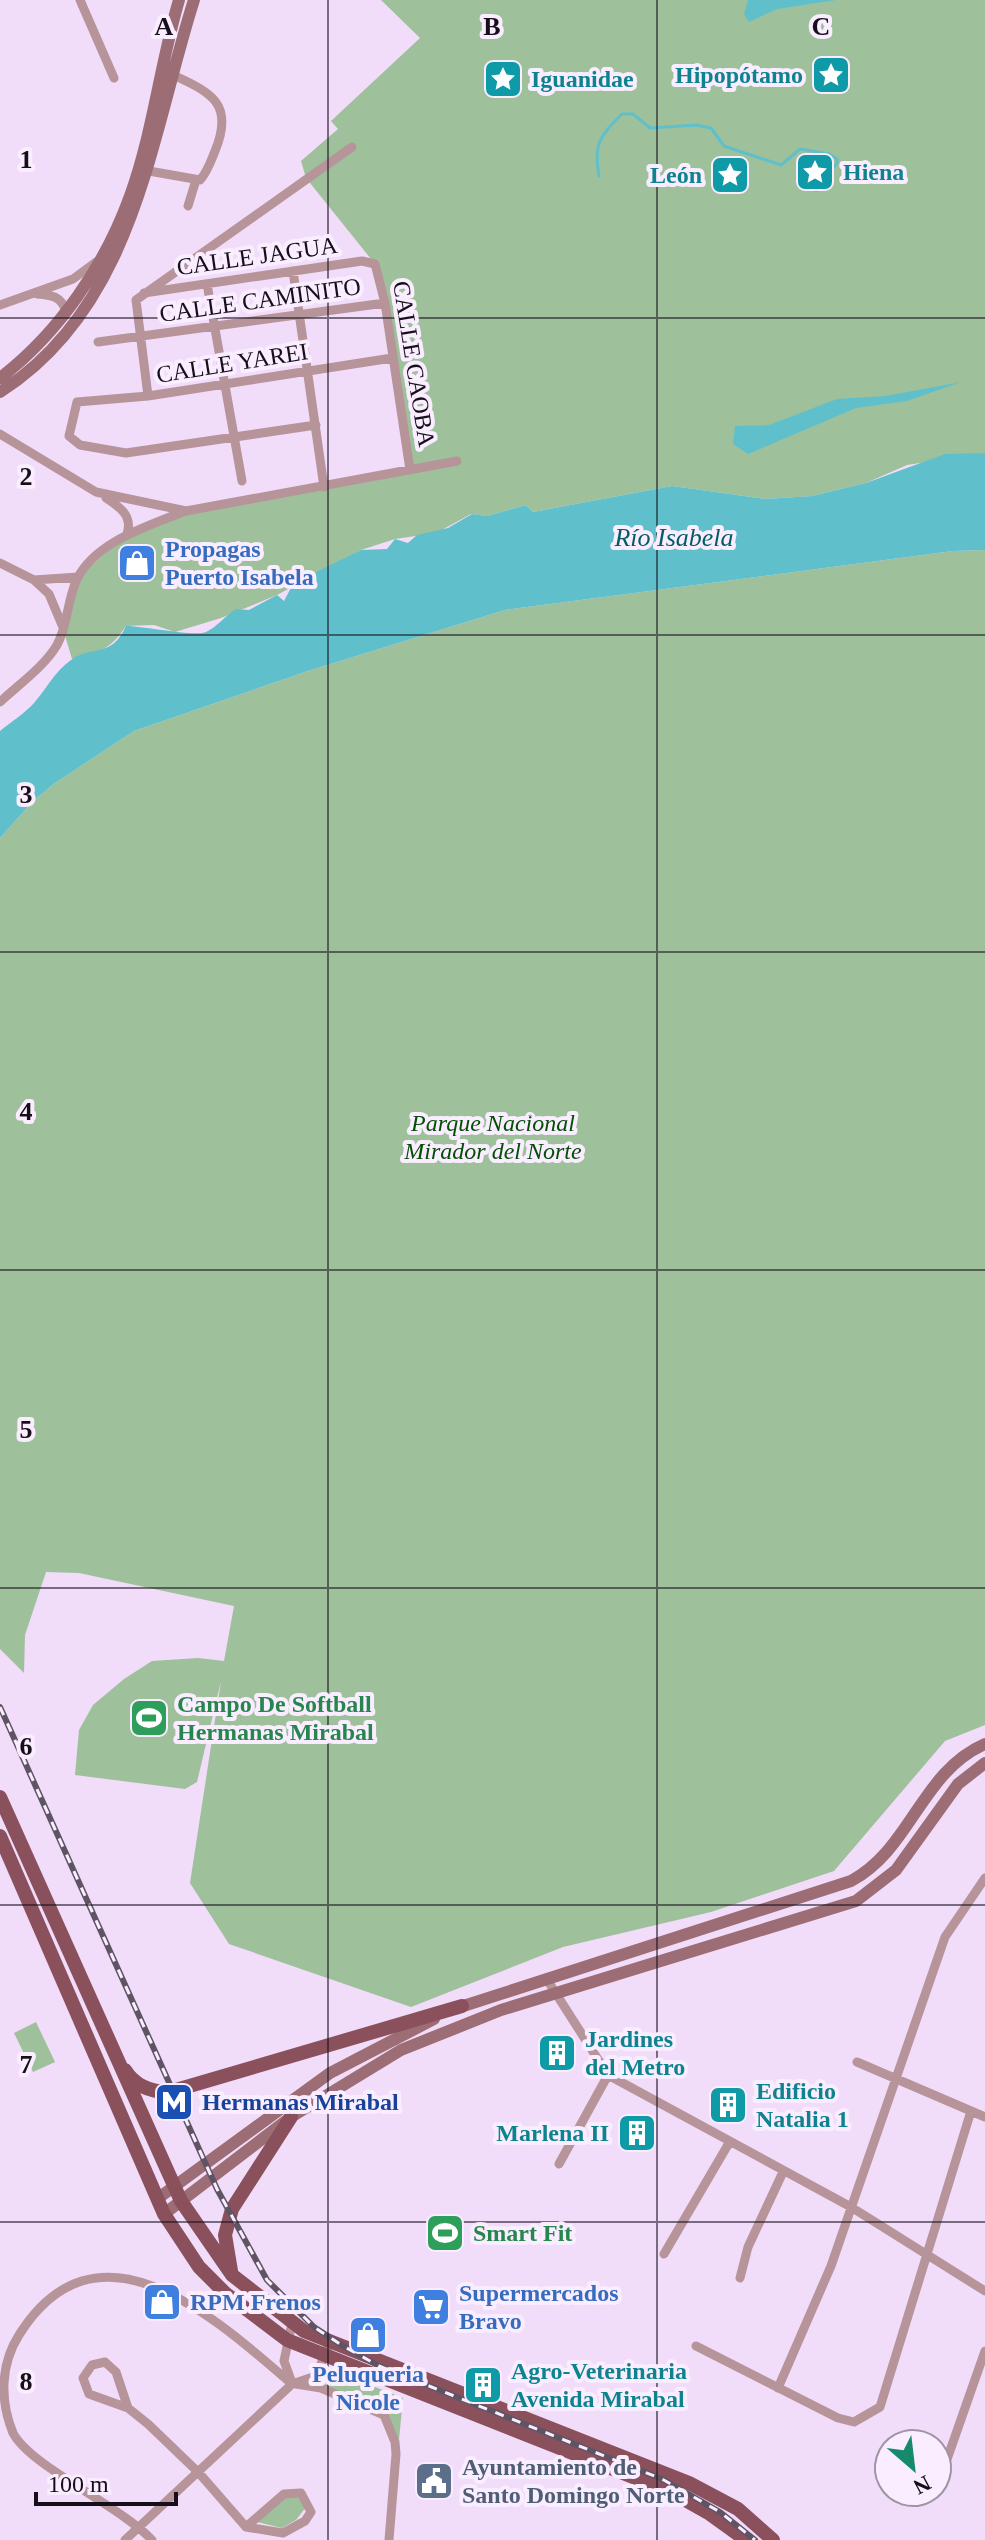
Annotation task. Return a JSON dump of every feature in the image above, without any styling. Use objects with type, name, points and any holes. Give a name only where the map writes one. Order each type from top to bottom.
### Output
[{"type":"main road","points":[[0,1797],[178,2194],[232,2275],[329,2348],[671,2492],[710,2514],[746,2540]]},
{"type":"main road","points":[[0,1836],[164,2214],[199,2267],[225,2293],[287,2340],[329,2348],[689,2483],[738,2509],[773,2540]]},
{"type":"main road","points":[[112,2050],[132,2080],[149,2090],[169,2092],[462,2006]]},
{"type":"main road","points":[[232,2275],[225,2235],[232,2209],[291,2117]]},
{"type":"street","points":[[80,0],[114,78]]},
{"type":"street","points":[[0,378],[42,340],[66,312],[101,257],[131,195],[179,0]]},
{"type":"street","points":[[0,392],[51,346],[92,294],[131,223],[149,171],[194,0]]},
{"type":"street","points":[[149,171],[196,180],[204,178],[220,137],[223,114],[203,88],[173,75]]},
{"type":"street","points":[[148,396],[136,300],[352,147]]},
{"type":"street","points":[[188,206],[196,180]]},
{"type":"street","points":[[0,305],[73,279],[101,257]]},
{"type":"street","name":"CALLE JAGUA","points":[[144,293],[362,261],[375,264]]},
{"type":"street","name":"CALLE CAOBA","points":[[375,264],[385,303],[410,470]]},
{"type":"street","points":[[293,271],[324,487]]},
{"type":"street","points":[[207,284],[242,481]]},
{"type":"street","points":[[33,293],[55,296],[64,304],[66,312]]},
{"type":"street","name":"CALLE CAMINITO","points":[[98,342],[385,303]]},
{"type":"street","name":"CALLE YAREI","points":[[233,437],[126,453],[80,445],[69,436],[77,402],[148,396],[392,358]]},
{"type":"street","points":[[233,437],[316,425]]},
{"type":"street","points":[[0,434],[122,508],[130,526],[127,534]]},
{"type":"street","points":[[0,702],[50,655],[63,628],[78,577],[99,553],[127,534],[186,511],[457,461]]},
{"type":"street","points":[[96,492],[186,511]]},
{"type":"street","points":[[0,563],[34,580],[49,594],[63,628]]},
{"type":"street","points":[[34,580],[78,577]]},
{"type":"street","points":[[164,2214],[178,2194],[330,2073],[462,2006],[851,1881],[882,1860],[949,1768],[985,1744]]},
{"type":"street","points":[[157,2199],[178,2194],[291,2117],[401,2050],[468,2021],[856,1901],[896,1870],[958,1784],[985,1763]]},
{"type":"street","points":[[916,1812],[935,1820]]},
{"type":"street","points":[[778,2388],[826,2278],[945,1937],[985,1878]]},
{"type":"street","points":[[546,1978],[608,2075],[851,2207],[985,2291]]},
{"type":"street","points":[[857,2062],[985,2117]]},
{"type":"street","points":[[559,2164],[608,2075]]},
{"type":"street","points":[[696,2346],[854,2422],[880,2407],[971,2111]]},
{"type":"street","points":[[664,2254],[729,2143]]},
{"type":"street","points":[[740,2278],[748,2247],[783,2172]]},
{"type":"street","points":[[152,2540],[139,2527],[42,2461],[14,2437],[5,2414],[2,2394],[7,2356],[36,2311],[52,2296],[81,2280],[108,2279],[159,2286],[224,2326],[292,2384],[321,2388],[384,2415],[395,2442],[396,2454],[389,2540]]},
{"type":"street","points":[[292,2323],[284,2361],[292,2384]]},
{"type":"street","points":[[125,2540],[292,2384],[316,2376],[329,2348]]},
{"type":"street","points":[[953,2442],[985,2351]]},
{"type":"street","points":[[128,2408],[116,2372],[105,2362],[92,2365],[83,2378],[85,2390],[94,2397],[128,2408],[199,2473],[246,2527],[283,2533],[305,2521],[311,2512],[310,2505],[301,2493],[284,2494],[246,2527]]},
{"type":"green space","points":[[381,0],[985,0],[985,453],[907,465],[866,483],[812,496],[765,499],[672,486],[533,512],[526,505],[487,516],[471,514],[436,533],[395,539],[361,550],[277,595],[221,618],[175,632],[154,625],[126,626],[103,649],[72,659],[63,629],[78,577],[127,534],[186,511],[410,470],[375,264],[306,178],[301,161],[338,129],[331,121],[420,38]]},
{"type":"green space","name":"Parque Nacional Mirador del Norte","points":[[985,550],[985,1725],[945,1741],[834,1871],[711,1912],[563,1947],[411,2007],[229,1944],[190,1883],[221,1681],[197,1782],[185,1789],[75,1775],[79,1730],[93,1705],[152,1661],[198,1658],[224,1661],[234,1606],[79,1573],[46,1572],[25,1635],[24,1673],[0,1649],[0,838],[33,801],[55,783],[134,731],[308,671],[505,610],[953,551]]},
{"type":"green space","points":[[36,2022],[55,2062],[33,2072],[14,2033]]},
{"type":"green space","points":[[337,2372],[403,2398],[399,2440],[389,2418],[325,2387],[327,2375]]},
{"type":"green space","points":[[288,2496],[300,2498],[306,2507],[296,2520],[282,2528],[257,2522]]},
{"type":"water","points":[[748,0],[836,0],[777,9],[749,22],[744,14]]},
{"type":"water","points":[[961,382],[907,401],[856,408],[748,454],[733,444],[735,426],[769,425],[837,399],[886,396]]},
{"type":"water","name":"Río Isabela","points":[[985,453],[985,550],[953,551],[505,610],[308,671],[134,731],[55,783],[33,801],[0,838],[0,731],[30,707],[71,660],[108,647],[126,626],[206,632],[236,609],[249,610],[277,595],[284,601],[293,584],[361,550],[387,549],[395,539],[408,543],[417,535],[448,528],[472,514],[487,516],[526,505],[533,512],[672,486],[765,499],[812,496],[866,483],[945,454]]},
{"type":"waterway","points":[[599,176],[597,156],[603,135],[622,114],[633,114],[650,128],[696,125],[711,128],[724,146],[781,165],[800,149],[829,154],[837,159],[837,163],[816,191]]},
{"type":"railway","points":[[0,1707],[217,2189],[267,2280],[314,2327],[379,2366],[662,2479],[720,2512],[755,2540]]},
{"type":"place","name":"Hipopótamo","points":[[831,75]]},
{"type":"place","name":"Iguanidae","points":[[503,79]]},
{"type":"place","name":"Hiena","points":[[815,172]]},
{"type":"place","name":"León","points":[[730,175]]},
{"type":"place","name":"Propagas Puerto Isabela","points":[[137,563]]},
{"type":"place","name":"Campo De Softball Hermanas Mirabal","points":[[149,1718]]},
{"type":"place","name":"Jardines del Metro","points":[[557,2053]]},
{"type":"place","name":"Hermanas Mirabal","points":[[174,2102]]},
{"type":"place","name":"Edificio Natalia 1","points":[[728,2105]]},
{"type":"place","name":"Marlena II","points":[[637,2133]]},
{"type":"place","name":"Smart Fit","points":[[445,2233]]},
{"type":"place","name":"RPM Frenos","points":[[162,2302]]},
{"type":"place","name":"Supermercados Bravo","points":[[431,2307]]},
{"type":"place","name":"Peluqueria Nicole","points":[[368,2335]]},
{"type":"place","name":"Agro-Veterinaria Avenida Mirabal","points":[[483,2385]]},
{"type":"place","name":"Ayuntamiento de Santo Domingo Norte","points":[[434,2481]]}]
